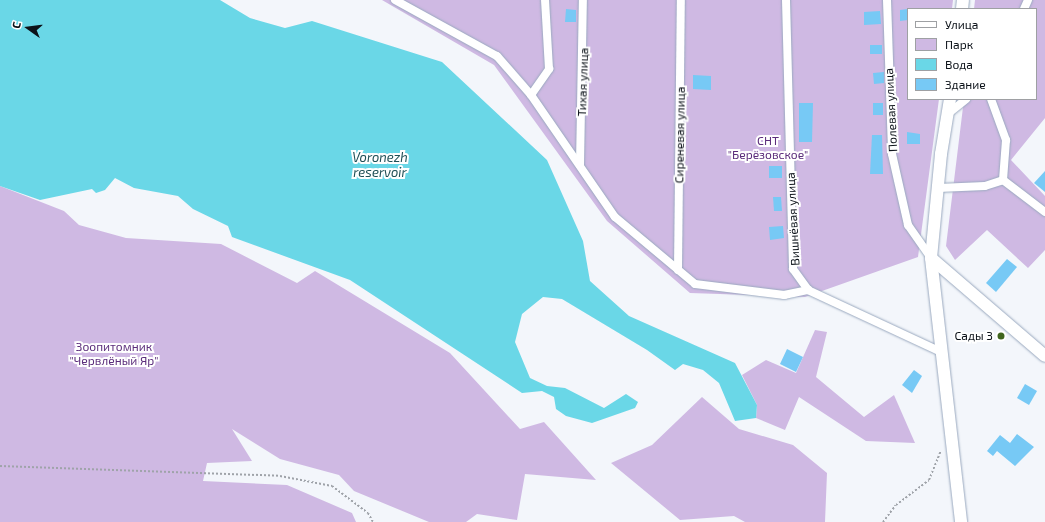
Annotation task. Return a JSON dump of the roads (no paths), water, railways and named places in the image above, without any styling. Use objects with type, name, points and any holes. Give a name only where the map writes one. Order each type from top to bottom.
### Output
[{"type":"street","points":[[395,0],[497,56],[531,96],[615,217],[695,284],[784,295],[808,290]]},
{"type":"street","points":[[531,96],[549,70],[545,0]]},
{"type":"street","name":"Тихая улица","points":[[580,165],[584,0]]},
{"type":"street","name":"Сиреневая улица","points":[[678,270],[681,0]]},
{"type":"street","name":"Вишнёвая улица","points":[[786,0],[793,269],[808,290],[939,351]]},
{"type":"street","name":"Полевая улица","points":[[887,0],[892,154],[908,225],[931,258]]},
{"type":"street","points":[[950,100],[938,188],[931,258],[939,351],[961,522]]},
{"type":"street","points":[[949,113],[965,100]]},
{"type":"street","points":[[991,100],[1006,140],[1003,180]]},
{"type":"street","points":[[938,188],[985,186],[1003,180]]},
{"type":"street","points":[[1003,180],[1045,212]]},
{"type":"street","points":[[931,258],[1045,356]]},
{"type":"water","name":"Voronezh reservoir","points":[[0,0],[220,0],[250,18],[285,28],[312,21],[442,62],[547,160],[583,241],[590,281],[629,316],[735,363],[757,405],[756,418],[735,421],[719,383],[703,370],[683,364],[675,370],[647,350],[562,299],[543,297],[522,314],[515,342],[530,378],[547,386],[565,388],[604,408],[626,394],[638,402],[635,408],[592,423],[566,416],[556,409],[554,397],[542,391],[522,393],[350,280],[232,237],[228,226],[193,209],[178,196],[134,188],[115,178],[105,190],[96,193],[92,189],[40,200],[0,186]]},
{"type":"place","name":"Сады 3","points":[[1001,336]]},
{"type":"park label","name":"СНТ \"Берёзовское\"","points":[[768,148]]},
{"type":"park label","name":"Зоопитомник \"Червлёный Яр\"","points":[[114,354]]}]
